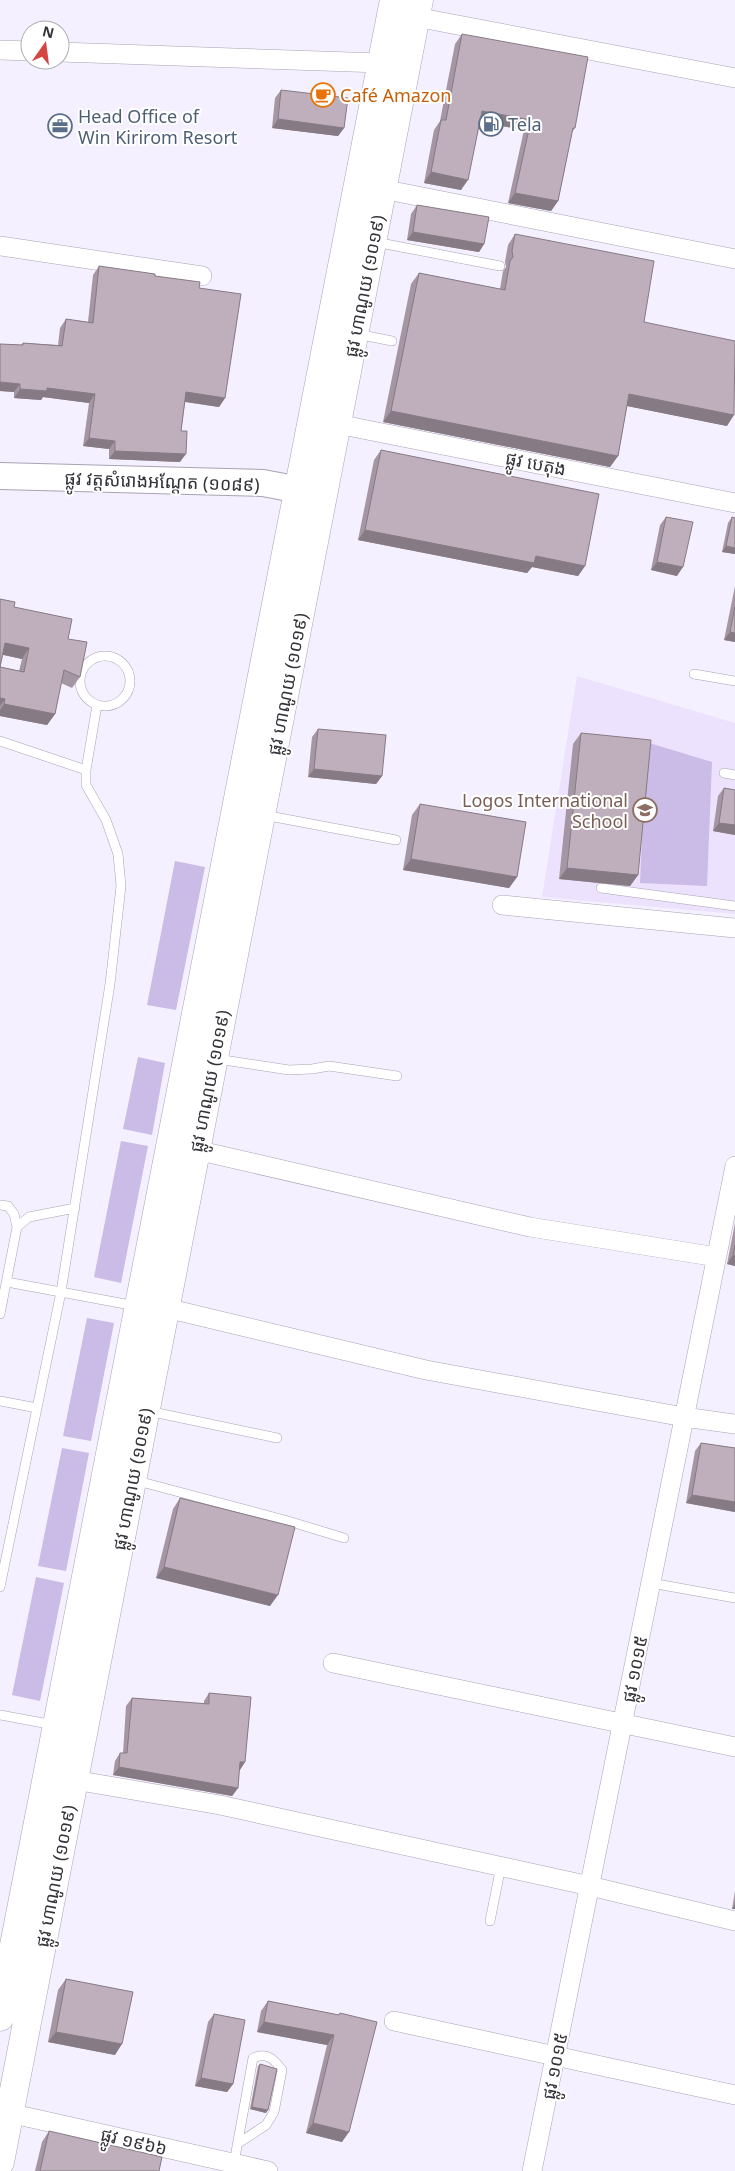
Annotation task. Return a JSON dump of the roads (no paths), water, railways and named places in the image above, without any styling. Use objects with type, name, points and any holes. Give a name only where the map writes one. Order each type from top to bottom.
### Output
[{"type":"main road","name":"ផ្លូវ ហាណូយ (១០១៩)","points":[[0,2162],[8,2100],[26,2024],[261,815],[311,492],[381,63],[405,8]]},
{"type":"main road","name":"ផ្លូវ ហាណូយ (១០១៩)","points":[[0,2018],[139,1306],[311,492],[337,424],[382,189],[405,8]]},
{"type":"main road","name":"ផ្លូវ វត្តសំរោងអណ្ដែត (១០៨៩)","points":[[0,476],[263,483],[311,492]]},
{"type":"street","points":[[405,8],[735,78]]},
{"type":"street","points":[[0,50],[20,51]]},
{"type":"street","points":[[70,52],[381,63]]},
{"type":"street","points":[[382,189],[735,259]]},
{"type":"street","points":[[0,246],[202,276]]},
{"type":"street","name":"ផ្លូវ បេតុង","points":[[337,424],[735,503]]},
{"type":"street","points":[[502,905],[735,928]]},
{"type":"street","points":[[196,1150],[530,1227],[717,1256]]},
{"type":"street","name":"ផ្លូវ ១០១៥","points":[[532,2171],[735,1166]]},
{"type":"street","points":[[139,1306],[166,1308],[426,1370],[684,1417],[735,1424]]},
{"type":"street","points":[[333,1664],[735,1747]]},
{"type":"street","points":[[74,1780],[220,1804],[590,1886],[735,1921]]},
{"type":"street","points":[[0,2018],[26,2024]]},
{"type":"street","points":[[394,2021],[735,2095]]},
{"type":"street","name":"ផ្លូវ ១៩៦៦","points":[[8,2100],[268,2171]]},
{"type":"lane","points":[[372,242],[500,266]]},
{"type":"lane","points":[[354,334],[392,341]]},
{"type":"lane","points":[[100,657],[116,658],[128,670],[130,678],[127,694],[114,704],[97,705],[85,695],[81,688],[82,672],[92,660],[100,657]]},
{"type":"lane","points":[[694,674],[735,681]]},
{"type":"lane","points":[[0,1586],[61,1292],[110,984],[121,886],[118,854],[106,820],[86,785],[86,770],[97,705]]},
{"type":"lane","points":[[0,740],[86,770]]},
{"type":"lane","points":[[724,773],[735,775]]},
{"type":"lane","points":[[261,815],[396,840]]},
{"type":"lane","points":[[601,888],[735,906]]},
{"type":"lane","points":[[214,1058],[289,1070],[329,1066],[397,1076]]},
{"type":"lane","points":[[0,1205],[8,1206],[14,1214],[17,1227],[0,1314]]},
{"type":"lane","points":[[17,1227],[29,1217],[75,1208]]},
{"type":"lane","points":[[7,1282],[139,1306]]},
{"type":"lane","points":[[0,1402],[38,1408]]},
{"type":"lane","points":[[146,1411],[277,1438]]},
{"type":"lane","points":[[132,1480],[288,1521],[344,1538]]},
{"type":"lane","points":[[651,1583],[735,1598]]},
{"type":"lane","points":[[0,1715],[57,1726]]},
{"type":"lane","points":[[490,1921],[501,1866]]},
{"type":"lane","points":[[234,2163],[237,2144],[253,2058],[260,2055],[274,2058],[282,2070],[274,2112],[266,2125],[237,2144]]},
{"type":"place","name":"Café Amazon","points":[[323,95]]},
{"type":"place","name":"Tela","points":[[491,124]]},
{"type":"place","name":"Head Office of Win Kirirom Resort","points":[[60,126]]},
{"type":"place","name":"Logos International School","points":[[645,810]]}]
